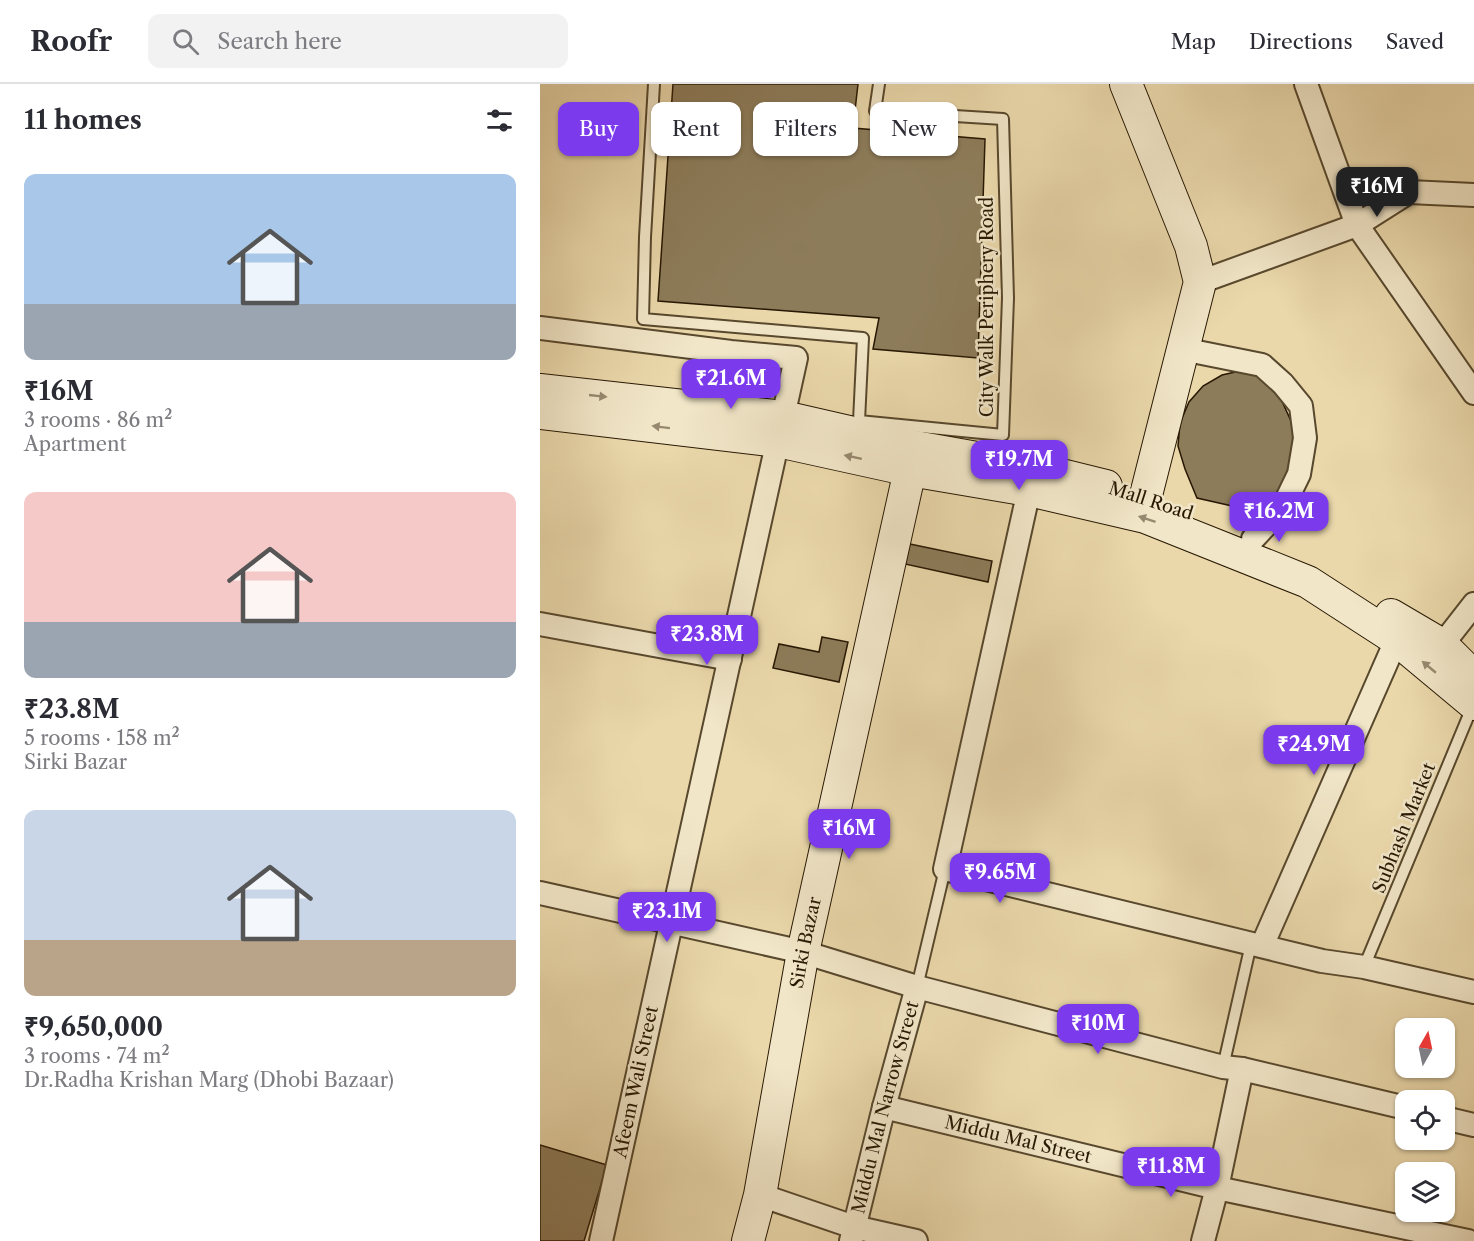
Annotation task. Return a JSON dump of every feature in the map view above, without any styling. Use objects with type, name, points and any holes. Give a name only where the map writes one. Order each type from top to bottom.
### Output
[{"type":"main road","points":[[1126,84],[1191,246],[1200,282],[1146,495]]},
{"type":"main road","name":"Mall Road","points":[[540,390],[1033,468],[1146,495],[1253,539],[1326,574],[1400,631],[1442,645],[1474,677]]},
{"type":"main road","points":[[540,413],[781,429]]},
{"type":"main road","points":[[914,448],[1029,490],[1145,517],[1308,582],[1400,631],[1474,703]]},
{"type":"main road","name":"Sirki Bazar","points":[[748,1241],[760,1196],[803,952],[914,448]]},
{"type":"street","points":[[1306,84],[1357,225],[1474,393]]},
{"type":"street","points":[[1200,282],[1357,225],[1409,192],[1474,195]]},
{"type":"street","name":"Afeem Wali Street","points":[[540,328],[796,358],[602,1241]]},
{"type":"street","points":[[1182,349],[1263,365],[1301,406],[1305,438],[1299,474],[1283,507],[1253,539]]},
{"type":"street","points":[[1029,490],[945,869],[1322,961],[1364,967],[1474,992]]},
{"type":"street","points":[[1442,645],[1474,604]]},
{"type":"street","points":[[540,624],[730,659]]},
{"type":"street","points":[[1256,945],[1400,631]]},
{"type":"street","points":[[540,893],[803,952],[917,987],[1232,1068],[1395,1105]]},
{"type":"street","name":"Middu Mal Narrow Street","points":[[853,1234],[884,1107],[917,987]]},
{"type":"street","points":[[1203,1241],[1217,1188],[1232,1068]]},
{"type":"street","name":"Middu Mal Street","points":[[884,1107],[1217,1188],[1468,1241]]},
{"type":"street","points":[[1455,1121],[1474,1125]]},
{"type":"street","points":[[760,1196],[853,1234],[916,1241]]},
{"type":"lane","name":"City Walk Periphery Road","points":[[654,84],[645,237],[643,319],[863,338],[859,421],[914,448],[1003,435],[1008,298],[1003,119],[875,111],[879,84]]},
{"type":"lane","name":"Subhash Market","points":[[1364,967],[1474,703]]},
{"type":"lane","points":[[917,987],[945,869]]},
{"type":"lane","points":[[1232,1068],[1256,945]]},
{"type":"building","points":[[673,84],[858,84],[856,102],[753,102],[753,156],[858,156],[858,128],[870,129],[870,156],[958,156],[958,137],[985,139],[978,358],[873,349],[879,318],[658,301],[668,156],[741,156],[741,102],[672,102]]},
{"type":"building","points":[[1244,370],[1262,376],[1275,386],[1291,421],[1295,439],[1288,474],[1276,501],[1263,506],[1241,508],[1197,498],[1178,446],[1180,423],[1189,402],[1203,386],[1222,375]]},
{"type":"building","points":[[910,544],[992,561],[988,582],[905,564]]},
{"type":"building","points":[[822,637],[848,642],[839,682],[773,668],[779,644],[819,652]]},
{"type":"building","points":[[540,1145],[607,1165],[584,1241],[540,1241]]}]
